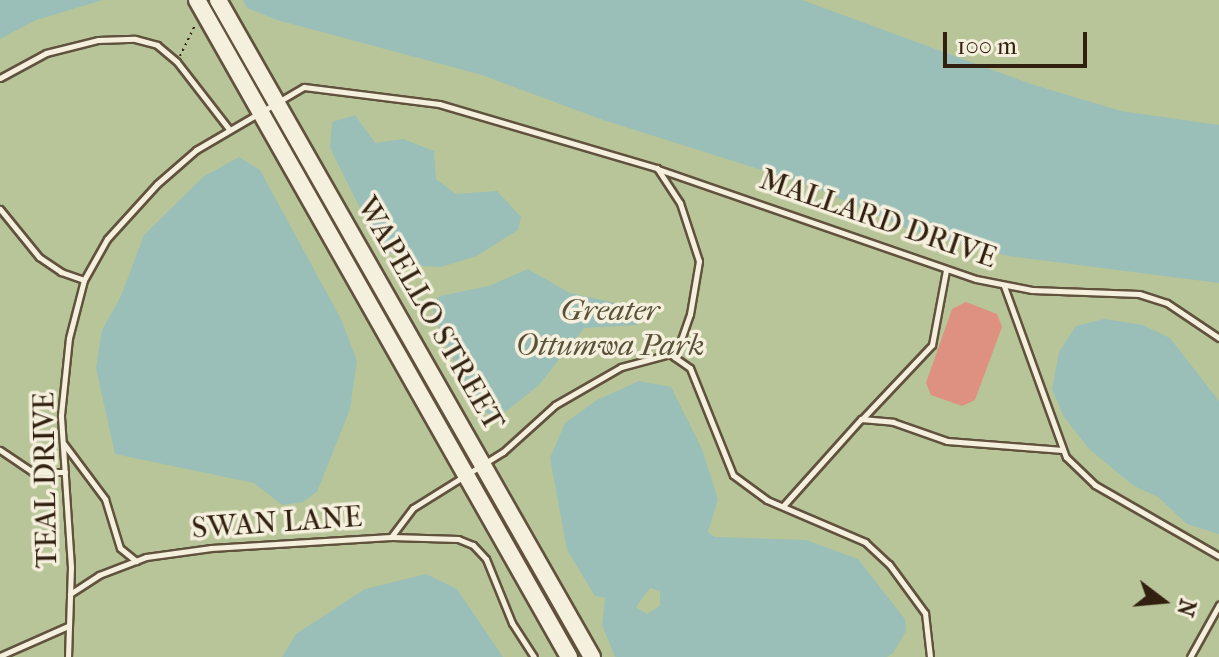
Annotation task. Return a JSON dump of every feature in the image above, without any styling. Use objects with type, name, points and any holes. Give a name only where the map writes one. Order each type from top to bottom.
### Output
[{"type":"main road","name":"WAPELLO STREET","points":[[197,0],[267,108],[483,461],[592,657]]},
{"type":"main road","name":"WAPELLO STREET","points":[[218,0],[267,108],[464,473],[569,657]]},
{"type":"lane","points":[[0,78],[46,53],[98,40],[135,39],[157,45],[177,62],[229,129]]},
{"type":"lane","name":"MALLARD DRIVE","points":[[267,108],[304,87],[439,104],[657,168],[817,220],[946,270],[1004,285],[1139,294],[1167,303],[1219,338]]},
{"type":"lane","name":"TEAL DRIVE","points":[[68,657],[70,594],[63,443],[69,338],[84,280],[107,239],[157,184],[229,129],[267,108]]},
{"type":"lane","points":[[657,168],[680,203],[699,261],[690,314],[675,357],[690,368],[733,475],[746,489],[843,530],[889,564],[925,613],[930,657]]},
{"type":"lane","points":[[0,209],[39,257],[84,280]]},
{"type":"lane","points":[[783,506],[932,345],[946,270]]},
{"type":"lane","points":[[1004,285],[1063,450],[1095,485],[1219,556]]},
{"type":"lane","name":"SWAN LANE","points":[[70,594],[136,561],[211,548],[391,537],[413,508],[483,461],[503,452],[555,405],[621,367],[651,356],[675,357]]},
{"type":"lane","points":[[861,419],[893,422],[947,441],[1063,450]]},
{"type":"lane","points":[[63,443],[105,499],[120,548],[136,561]]},
{"type":"lane","points":[[0,450],[33,472],[65,472]]},
{"type":"lane","points":[[391,537],[458,539],[473,545],[486,559],[512,623],[534,657]]},
{"type":"lane","points":[[1190,657],[1219,605]]},
{"type":"lane","points":[[0,656],[68,626]]},
{"type":"path","points":[[177,62],[194,31],[197,0]]},
{"type":"green space","name":"Greater Ottumwa Park","points":[[0,0],[1219,0],[1219,657],[0,657]]},
{"type":"water","points":[[0,0],[103,0],[36,20],[0,39]]},
{"type":"water","points":[[243,0],[802,0],[1031,84],[1121,111],[1219,125],[1219,283],[1008,256],[913,231],[809,185],[603,120],[482,75],[277,20],[247,8]]},
{"type":"water","points":[[355,115],[375,143],[403,139],[434,151],[436,179],[456,194],[497,191],[521,217],[518,230],[477,256],[441,267],[420,266],[390,253],[372,232],[330,148],[332,122]]},
{"type":"water","points":[[239,157],[260,170],[341,319],[357,361],[350,409],[317,492],[303,502],[282,505],[254,483],[115,454],[96,368],[102,330],[121,296],[144,235],[203,177]]},
{"type":"water","points":[[528,269],[570,293],[625,305],[636,312],[637,325],[584,328],[539,385],[499,417],[490,416],[478,404],[443,341],[431,304],[440,296],[489,286]]},
{"type":"water","points":[[1104,319],[1143,325],[1170,338],[1219,401],[1219,534],[1187,524],[1158,497],[1134,486],[1090,450],[1064,417],[1052,389],[1059,352],[1076,326]]},
{"type":"water","points":[[639,381],[671,387],[702,449],[718,499],[708,532],[715,537],[806,540],[858,559],[905,619],[906,631],[893,653],[887,657],[615,657],[602,625],[605,598],[595,596],[567,550],[550,458],[565,423],[597,400]],"holes":[[[650,588],[660,591],[660,606],[647,614],[636,607]]]},
{"type":"water","points":[[426,574],[457,589],[503,657],[282,657],[296,634],[365,589]]},
{"type":"building","points":[[966,302],[997,314],[1002,327],[975,400],[962,406],[931,395],[926,383],[952,309]]}]
